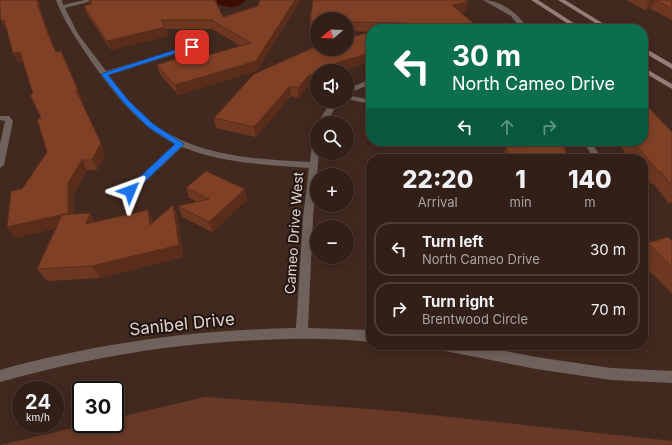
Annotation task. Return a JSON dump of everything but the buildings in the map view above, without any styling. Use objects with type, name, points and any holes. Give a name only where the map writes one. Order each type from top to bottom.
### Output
[{"type":"street","points":[[93,0],[60,4],[70,26],[104,74],[126,102],[150,126],[180,144],[229,156],[265,162],[313,165]]},
{"type":"street","points":[[486,0],[504,8],[514,15],[522,24]]},
{"type":"street","points":[[534,0],[572,24]]},
{"type":"street","points":[[561,0],[601,24]]},
{"type":"street","points":[[104,74],[192,47]]},
{"type":"street","points":[[648,53],[672,67]]},
{"type":"street","points":[[648,72],[672,87]]},
{"type":"street","points":[[354,89],[366,83]]},
{"type":"street","points":[[354,98],[366,101]]},
{"type":"street","points":[[0,165],[9,121],[6,118],[1,118]]},
{"type":"street","points":[[130,191],[180,144]]},
{"type":"street","name":"Cameo Drive West","points":[[302,333],[308,218],[314,160]]},
{"type":"street","name":"Sanibel Drive","points":[[0,376],[100,352],[176,340],[230,335],[302,333],[366,336]]},
{"type":"street","points":[[470,350],[536,363],[611,374],[672,376]]},
{"type":"shaded area","points":[[217,0],[246,0],[240,5],[232,7],[217,4]]},
{"type":"shaded area","points":[[205,397],[395,411],[672,441],[672,445],[0,445],[51,433],[64,433],[64,430],[72,428],[72,433],[124,433],[124,416]]},
{"type":"route","points":[[130,191],[180,144],[150,126],[116,91],[104,74],[192,47]]}]
